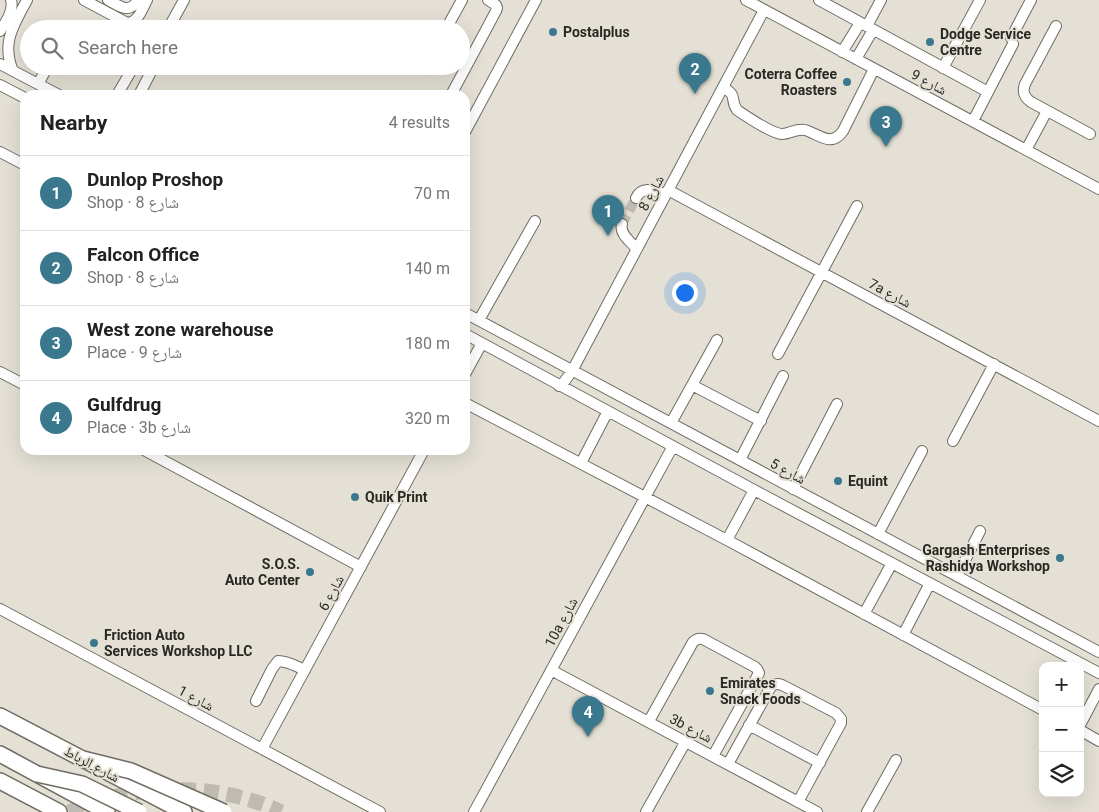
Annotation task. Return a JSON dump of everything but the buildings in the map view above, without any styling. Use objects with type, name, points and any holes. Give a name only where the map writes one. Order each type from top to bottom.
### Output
[{"type":"highway","name":"شارع الرباط","points":[[0,716],[184,812]]},
{"type":"highway","points":[[0,754],[107,812]]},
{"type":"highway","points":[[83,759],[131,771],[224,812]]},
{"type":"highway","points":[[37,774],[82,784],[139,812]]},
{"type":"highway","points":[[0,781],[59,812]]},
{"type":"street","points":[[0,31],[11,11],[11,0]]},
{"type":"street","points":[[13,70],[8,52],[8,40],[12,28],[27,0]]},
{"type":"street","points":[[84,0],[121,20]]},
{"type":"street","points":[[108,0],[127,9],[131,8],[138,0]]},
{"type":"street","points":[[136,20],[147,0]]},
{"type":"street","points":[[173,20],[184,0]]},
{"type":"street","points":[[451,20],[462,0]]},
{"type":"street","points":[[470,60],[497,8],[496,5],[488,0]]},
{"type":"street","points":[[470,123],[536,0]]},
{"type":"street","name":"شارع 9","points":[[746,0],[1099,189]]},
{"type":"street","points":[[819,0],[988,92]]},
{"type":"street","points":[[856,59],[867,26],[881,0]]},
{"type":"street","points":[[943,68],[980,0]]},
{"type":"street","points":[[973,121],[1012,41],[1029,1]]},
{"type":"street","name":"شارع 8","points":[[559,386],[572,371],[764,10]]},
{"type":"street","points":[[842,52],[867,26]]},
{"type":"street","points":[[1056,26],[1023,89],[1024,94],[1026,99],[1090,134]]},
{"type":"street","points":[[0,64],[20,74]]},
{"type":"street","points":[[723,87],[733,95],[734,105],[737,110],[774,132],[784,134],[802,130],[831,139],[843,131],[874,69]]},
{"type":"street","points":[[22,75],[49,90]]},
{"type":"street","points":[[38,84],[43,75]]},
{"type":"street","points":[[120,90],[129,75]]},
{"type":"street","points":[[142,90],[149,75]]},
{"type":"street","points":[[454,90],[462,75]]},
{"type":"street","points":[[0,85],[20,95]]},
{"type":"street","points":[[1026,150],[1048,111]]},
{"type":"street","points":[[0,152],[20,162]]},
{"type":"street","points":[[636,198],[638,193],[646,190],[667,192]]},
{"type":"street","name":"7a شارع","points":[[667,192],[822,272],[1099,421]]},
{"type":"street","points":[[778,354],[857,206]]},
{"type":"street","points":[[478,320],[535,221]]},
{"type":"street","points":[[622,224],[622,232],[637,249]]},
{"type":"street","name":"شارع 5","points":[[470,315],[1099,652]]},
{"type":"street","points":[[470,337],[1099,674]]},
{"type":"street","points":[[671,423],[718,340]]},
{"type":"street","points":[[470,365],[482,343]]},
{"type":"street","points":[[953,440],[994,364]]},
{"type":"street","points":[[0,372],[20,383]]},
{"type":"street","points":[[740,460],[783,376]]},
{"type":"street","points":[[692,385],[760,421]]},
{"type":"street","points":[[793,489],[837,404]]},
{"type":"street","points":[[470,405],[1039,708]]},
{"type":"street","points":[[581,463],[608,411]]},
{"type":"street","name":"10a شارع","points":[[474,812],[673,446]]},
{"type":"street","points":[[878,534],[922,451]]},
{"type":"street","points":[[153,455],[360,567]]},
{"type":"street","name":"شارع 6","points":[[262,749],[421,455]]},
{"type":"street","points":[[727,540],[754,490]]},
{"type":"street","points":[[957,576],[980,531]]},
{"type":"street","points":[[864,614],[892,562]]},
{"type":"street","points":[[903,635],[930,583]]},
{"type":"street","name":"شارع 1","points":[[0,609],[380,812]]},
{"type":"street","points":[[648,721],[693,642],[699,638],[755,667],[759,673],[713,756]]},
{"type":"street","points":[[256,701],[278,661],[305,670]]},
{"type":"street","name":"3b شارع","points":[[551,670],[817,812]]},
{"type":"street","points":[[728,764],[771,686],[774,684],[782,685],[828,709],[839,715],[841,723],[798,802]]},
{"type":"street","points":[[1084,717],[1099,689]]},
{"type":"street","points":[[749,725],[820,762]]},
{"type":"street","points":[[1084,732],[1099,741]]},
{"type":"street","points":[[646,812],[686,741]]},
{"type":"street","points":[[867,812],[896,760]]},
{"type":"tunnel","points":[[622,224],[636,198]]},
{"type":"tunnel","points":[[69,812],[94,802],[120,795],[147,791],[175,790],[203,791],[230,795],[256,802],[281,812]]},
{"type":"place","name":"Postalplus","points":[[553,32]]},
{"type":"place","name":"Dodge Service Centre","points":[[930,42]]},
{"type":"place","name":"Coterra Coffee Roasters","points":[[847,82]]},
{"type":"place","name":"Falcon Office","points":[[695,94]]},
{"type":"place","name":"West zone warehouse","points":[[886,147]]},
{"type":"place","name":"Dunlop Proshop","points":[[608,236]]},
{"type":"place","name":"Equint","points":[[838,481]]},
{"type":"place","name":"Quik Print","points":[[355,497]]},
{"type":"place","name":"Gargash Enterprises Rashidya Workshop","points":[[1060,558]]},
{"type":"place","name":"S.O.S. Auto Center","points":[[310,572]]},
{"type":"place","name":"Friction Auto Services Workshop LLC","points":[[94,643]]},
{"type":"place","name":"Emirates Snack Foods","points":[[710,691]]},
{"type":"place","name":"Gulfdrug","points":[[588,737]]}]
